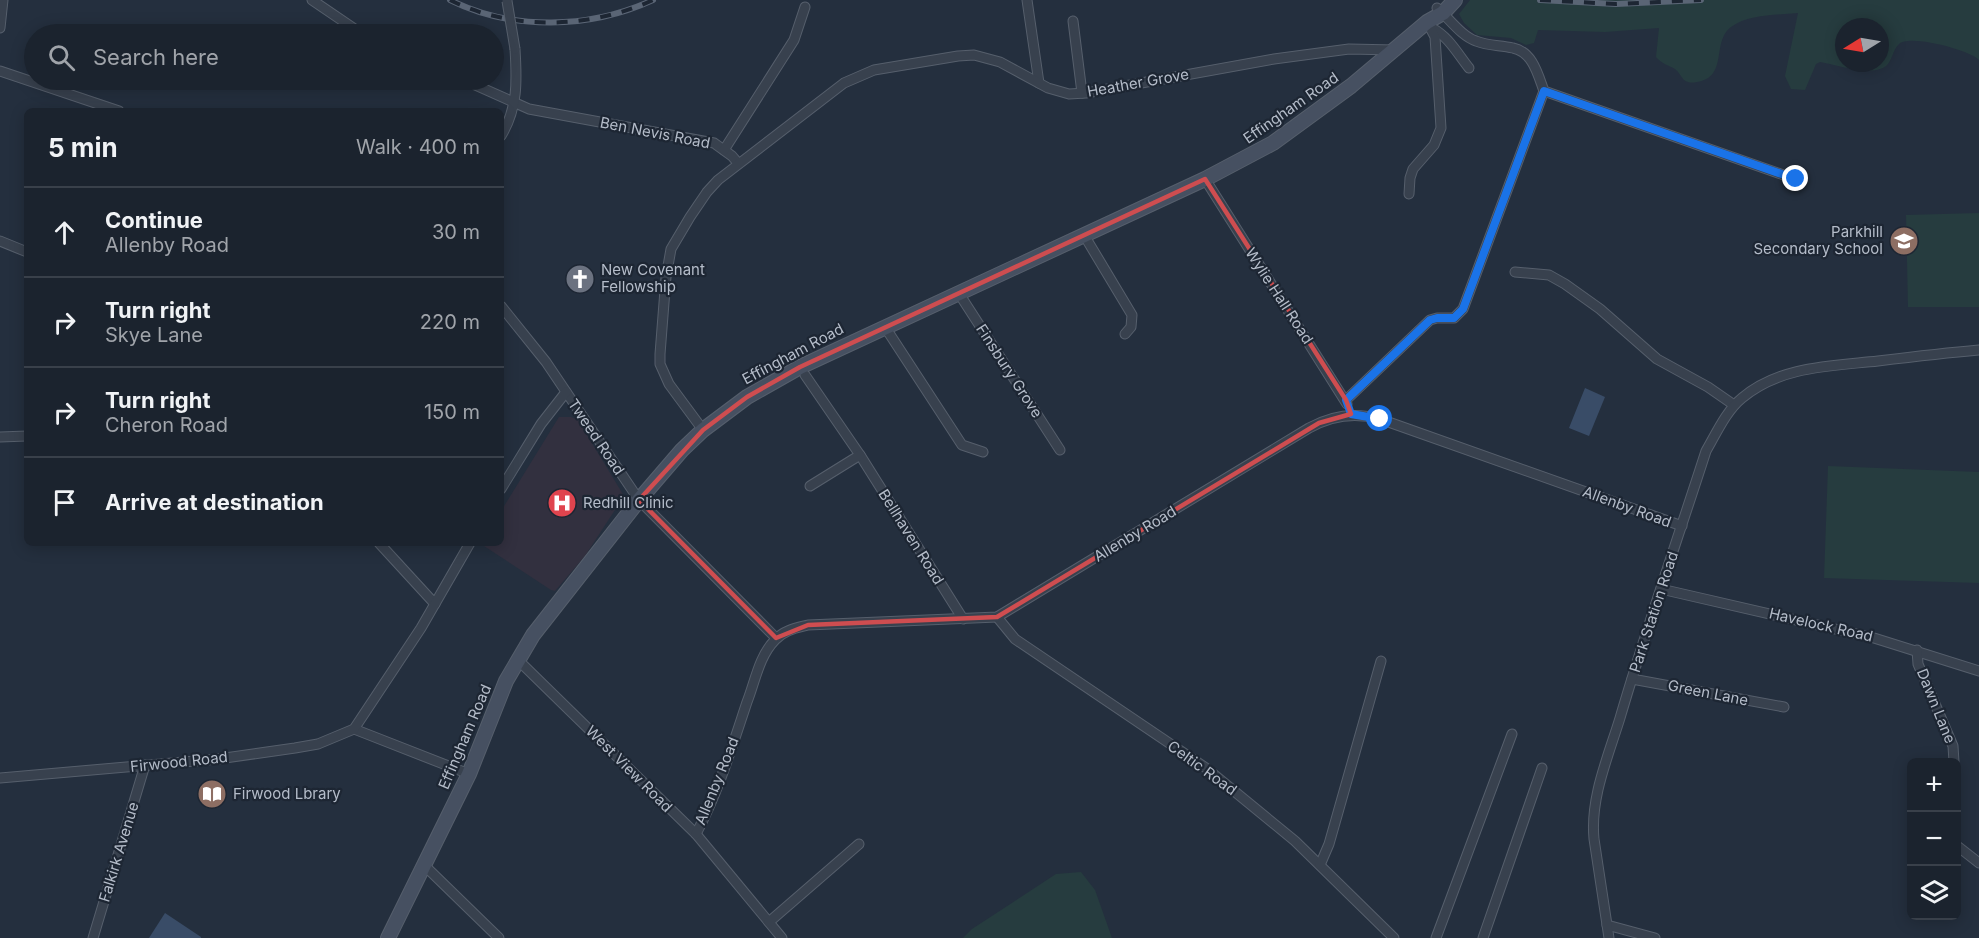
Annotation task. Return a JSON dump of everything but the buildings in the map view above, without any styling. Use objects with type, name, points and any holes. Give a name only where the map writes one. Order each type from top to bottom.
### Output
[{"type":"street","points":[[0,28],[3,0]]},
{"type":"street","points":[[312,0],[347,24]]},
{"type":"street","points":[[504,130],[512,115],[517,85],[515,49],[507,0]]},
{"type":"street","points":[[1027,0],[1039,83]]},
{"type":"street","name":"Effingham Road","points":[[388,938],[469,774],[517,659],[533,635],[639,500],[682,450],[704,429],[773,381],[958,292],[1204,179],[1273,144],[1429,25],[1441,7],[1455,0]]},
{"type":"street","points":[[723,150],[794,40],[805,7]]},
{"type":"street","points":[[1346,400],[1430,320],[1454,318],[1463,309],[1544,91],[1531,60],[1525,53],[1515,48],[1474,41],[1441,7]]},
{"type":"street","points":[[1073,21],[1082,93]]},
{"type":"street","points":[[1429,25],[1450,42],[1469,68]]},
{"type":"street","points":[[1408,194],[1413,169],[1434,145],[1441,128],[1436,55],[1429,25]]},
{"type":"street","name":"Heather Grove","points":[[738,163],[844,83],[874,70],[958,56],[974,56],[1000,62],[1048,88],[1069,94],[1280,58],[1349,49],[1395,50]]},
{"type":"street","points":[[0,71],[24,79]]},
{"type":"street","points":[[57,90],[110,108]]},
{"type":"street","name":"Ben Nevis Road","points":[[486,90],[529,109],[714,143],[738,163]]},
{"type":"street","points":[[1544,91],[1796,179]]},
{"type":"street","points":[[704,429],[669,384],[660,364],[666,278],[675,239],[707,192],[738,163]]},
{"type":"street","name":"Wylie Hall Road","points":[[1204,179],[1346,400],[1351,414]]},
{"type":"street","points":[[1084,235],[1132,315],[1132,324],[1125,334]]},
{"type":"street","points":[[0,241],[24,251]]},
{"type":"street","points":[[1515,272],[1549,275],[1565,284],[1600,309],[1657,359],[1708,387],[1734,405]]},
{"type":"street","name":"Finsbury Grove","points":[[958,292],[1060,450]]},
{"type":"street","name":"Tweed Road","points":[[504,310],[534,345],[639,500],[776,638]]},
{"type":"street","points":[[885,327],[962,445],[983,452]]},
{"type":"street","name":"Park Station Road","points":[[1609,938],[1594,839],[1593,812],[1632,679],[1706,452],[1734,405],[1759,385],[1779,376],[1813,368],[1979,350]]},
{"type":"street","name":"Bellhaven Road","points":[[805,375],[860,455],[963,619]]},
{"type":"street","points":[[504,484],[541,424],[566,392]]},
{"type":"street","name":"Allenby Road","points":[[696,834],[723,771],[763,658],[776,638],[795,628],[808,625],[997,617],[1318,423],[1351,414],[1380,419],[1682,526]]},
{"type":"street","points":[[0,436],[24,436]]},
{"type":"street","points":[[810,486],[860,455]]},
{"type":"street","points":[[382,546],[435,604]]},
{"type":"street","points":[[468,546],[435,604],[354,729],[469,774]]},
{"type":"street","name":"Havelock Road","points":[[1661,589],[1792,618],[1917,650],[1979,670]]},
{"type":"street","name":"Celtic Road","points":[[997,617],[1015,639],[1206,768],[1296,841],[1394,938]]},
{"type":"street","name":"Dawn Lane","points":[[1917,650],[1918,664],[1953,746],[1954,758]]},
{"type":"street","name":"West View Road","points":[[517,659],[696,834],[782,938]]},
{"type":"street","points":[[1320,865],[1329,844],[1381,661]]},
{"type":"street","name":"Green Lane","points":[[1632,679],[1784,707]]},
{"type":"street","name":"Firwood Road","points":[[0,778],[295,748],[318,744],[354,729]]},
{"type":"street","points":[[1436,938],[1512,734]]},
{"type":"street","name":"Falkirk Avenue","points":[[93,938],[145,765]]},
{"type":"street","points":[[1483,938],[1542,768]]},
{"type":"street","points":[[769,922],[859,844]]},
{"type":"street","points":[[1961,849],[1979,863]]},
{"type":"street","points":[[425,866],[499,938]]},
{"type":"street","points":[[1607,925],[1655,938]]},
{"type":"highlighted area","points":[[1205,179],[1346,400],[1351,414],[1319,423],[997,617],[808,625],[776,638],[639,500],[703,430],[747,397],[800,367]]},
{"type":"shaded area","name":"Redhill Clinic","points":[[559,417],[571,417],[578,420],[624,496],[585,556],[555,591],[484,546],[504,546],[504,506]]},
{"type":"green space","points":[[1470,0],[1979,0],[1979,60],[1964,52],[1939,44],[1905,41],[1896,47],[1889,63],[1889,18],[1835,18],[1835,65],[1820,62],[1816,64],[1805,90],[1791,89],[1785,76],[1798,13],[1754,17],[1731,27],[1725,33],[1717,66],[1713,73],[1707,79],[1687,82],[1675,69],[1656,57],[1659,28],[1605,32],[1538,30],[1534,43],[1526,45],[1511,38],[1477,35],[1464,23],[1459,14]]},
{"type":"green space","points":[[1979,213],[1979,307],[1908,307],[1906,215]]},
{"type":"green space","points":[[1828,466],[1979,472],[1979,583],[1824,578]]},
{"type":"green space","points":[[1081,872],[1095,890],[1112,938],[963,938],[972,929],[1056,874]]},
{"type":"water","points":[[1585,388],[1605,397],[1589,436],[1569,428]]},
{"type":"water","points":[[165,913],[201,937],[201,938],[149,938]]},
{"type":"railway","points":[[450,0],[499,17],[551,22],[603,17],[653,0]]},
{"type":"railway","points":[[1540,0],[1616,4],[1701,0]]},
{"type":"place","name":"Parkhill Secondary School","points":[[1904,241]]},
{"type":"place","name":"New Covenant Fellowship","points":[[580,279]]},
{"type":"place","name":"Redhill Clinic","points":[[562,503]]},
{"type":"place","name":"Firwood Lbrary","points":[[212,794]]},
{"type":"route","points":[[1380,419],[1351,414],[1346,400],[1430,320],[1454,318],[1463,309],[1544,91],[1796,179]]}]
